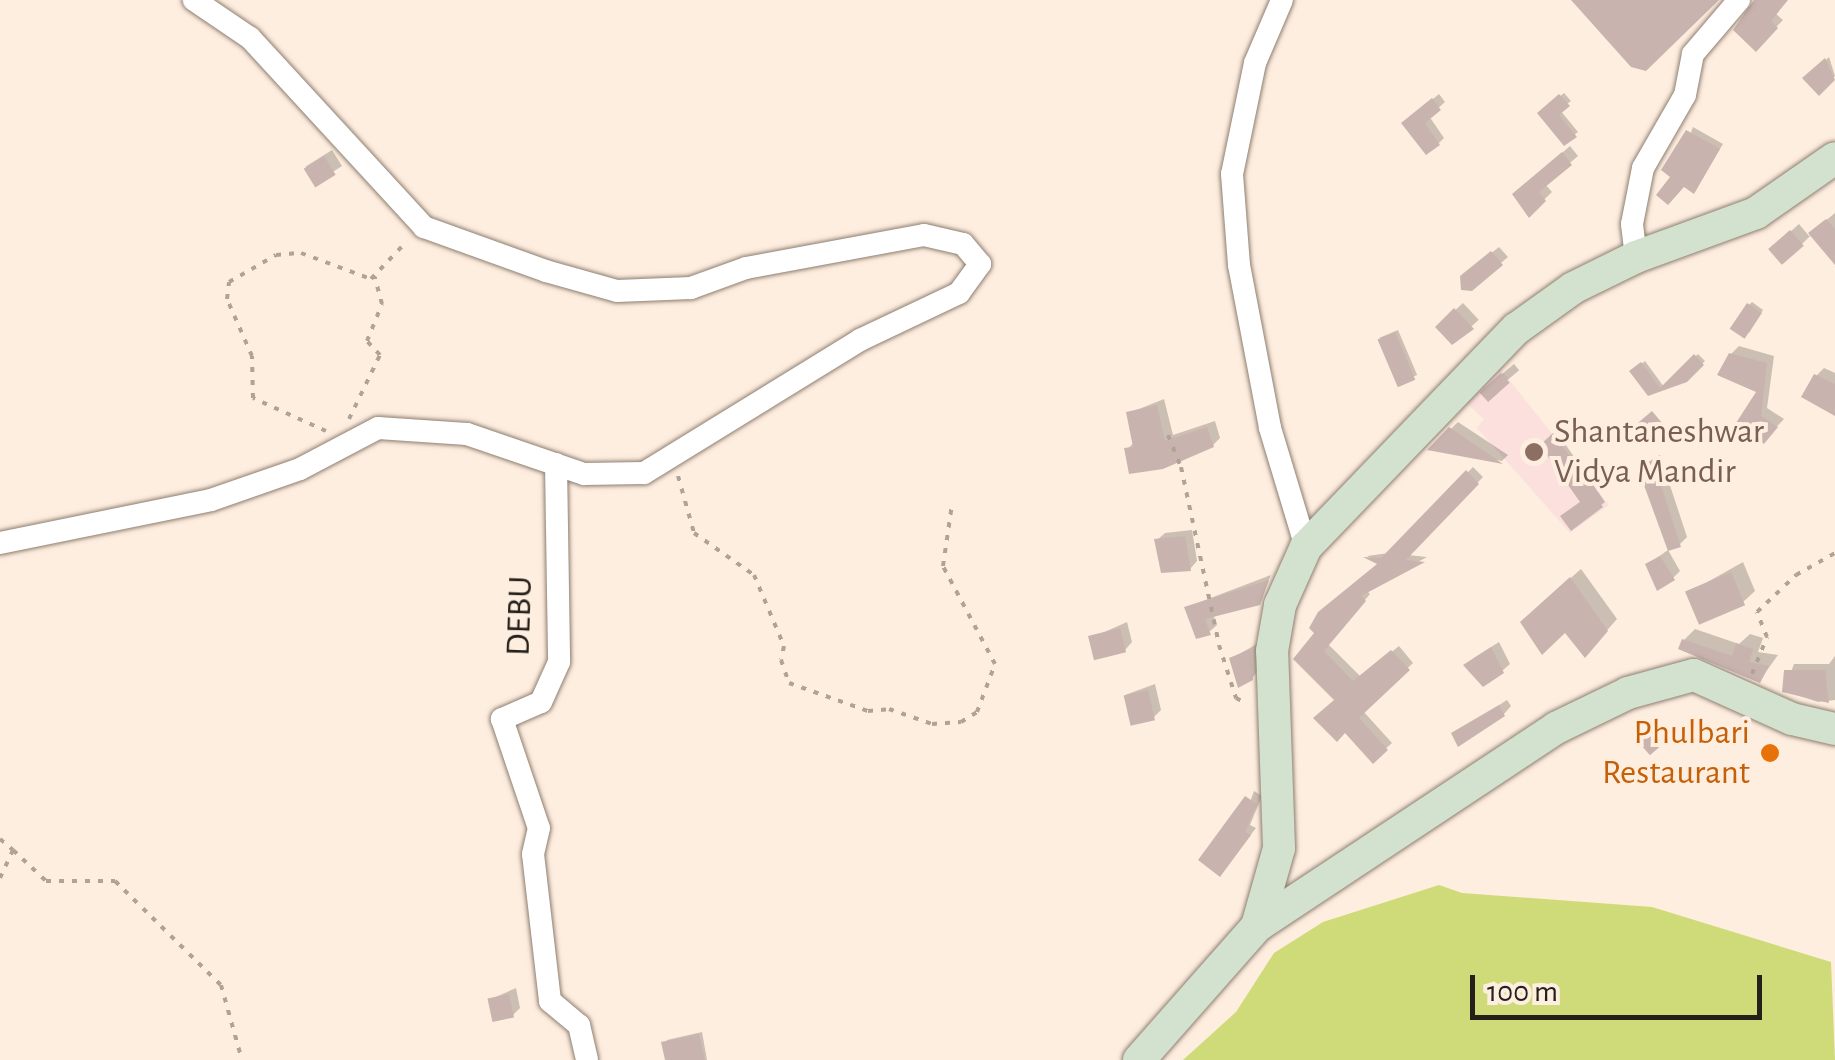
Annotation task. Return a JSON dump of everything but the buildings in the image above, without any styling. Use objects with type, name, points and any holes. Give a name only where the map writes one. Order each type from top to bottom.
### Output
[{"type":"street","points":[[0,543],[211,500],[300,469],[339,442],[378,428],[414,426],[467,434],[584,474],[644,473],[860,340],[959,293],[980,264],[963,244],[924,235],[746,268],[691,288],[617,291],[424,227],[250,38],[194,0]]},
{"type":"street","points":[[1282,0],[1255,63],[1232,174],[1239,266],[1270,428],[1306,547]]},
{"type":"street","points":[[1702,0],[1717,20]]},
{"type":"street","points":[[1636,257],[1632,224],[1643,168],[1685,95],[1692,54],[1717,20],[1738,0]]},
{"type":"street","points":[[1257,926],[1279,848],[1275,636],[1280,605],[1306,547],[1516,329],[1573,288],[1636,257],[1728,227],[1835,158]]},
{"type":"street","name":"DEBU","points":[[556,464],[559,662],[540,702],[502,719],[533,797],[540,828],[533,854],[550,1001],[578,1024],[587,1060]]},
{"type":"street","points":[[1139,1060],[1257,926],[1556,728],[1614,700],[1694,675],[1792,719],[1835,728]]},
{"type":"path","points":[[374,277],[424,227]]},
{"type":"path","points":[[300,253],[374,277],[382,304],[367,341],[380,355],[339,442],[320,426],[253,398],[252,356],[226,300],[229,282],[276,255],[300,253]]},
{"type":"path","points":[[1168,435],[1236,698],[1260,710],[1274,741]]},
{"type":"path","points":[[644,473],[676,474],[694,533],[754,575],[784,646],[781,660],[790,683],[868,711],[888,708],[932,724],[961,722],[977,712],[995,664],[943,566],[952,504]]},
{"type":"path","points":[[1743,697],[1767,637],[1757,612],[1796,575],[1835,554]]},
{"type":"path","points":[[0,839],[46,881],[115,881],[222,985],[242,1060]]},
{"type":"path","points":[[0,878],[13,850]]},
{"type":"shaded area","name":"Shantaneshwar Vidya Mandir","points":[[1498,366],[1609,505],[1570,533],[1477,428],[1484,419],[1464,401]]},
{"type":"green space","points":[[1439,885],[1462,893],[1652,907],[1831,962],[1835,1060],[1183,1060],[1236,1012],[1274,953],[1323,922]]},
{"type":"place","name":"Shantaneshwar Vidya Mandir","points":[[1534,452]]},
{"type":"place","name":"Phulbari Restaurant","points":[[1770,753]]}]
